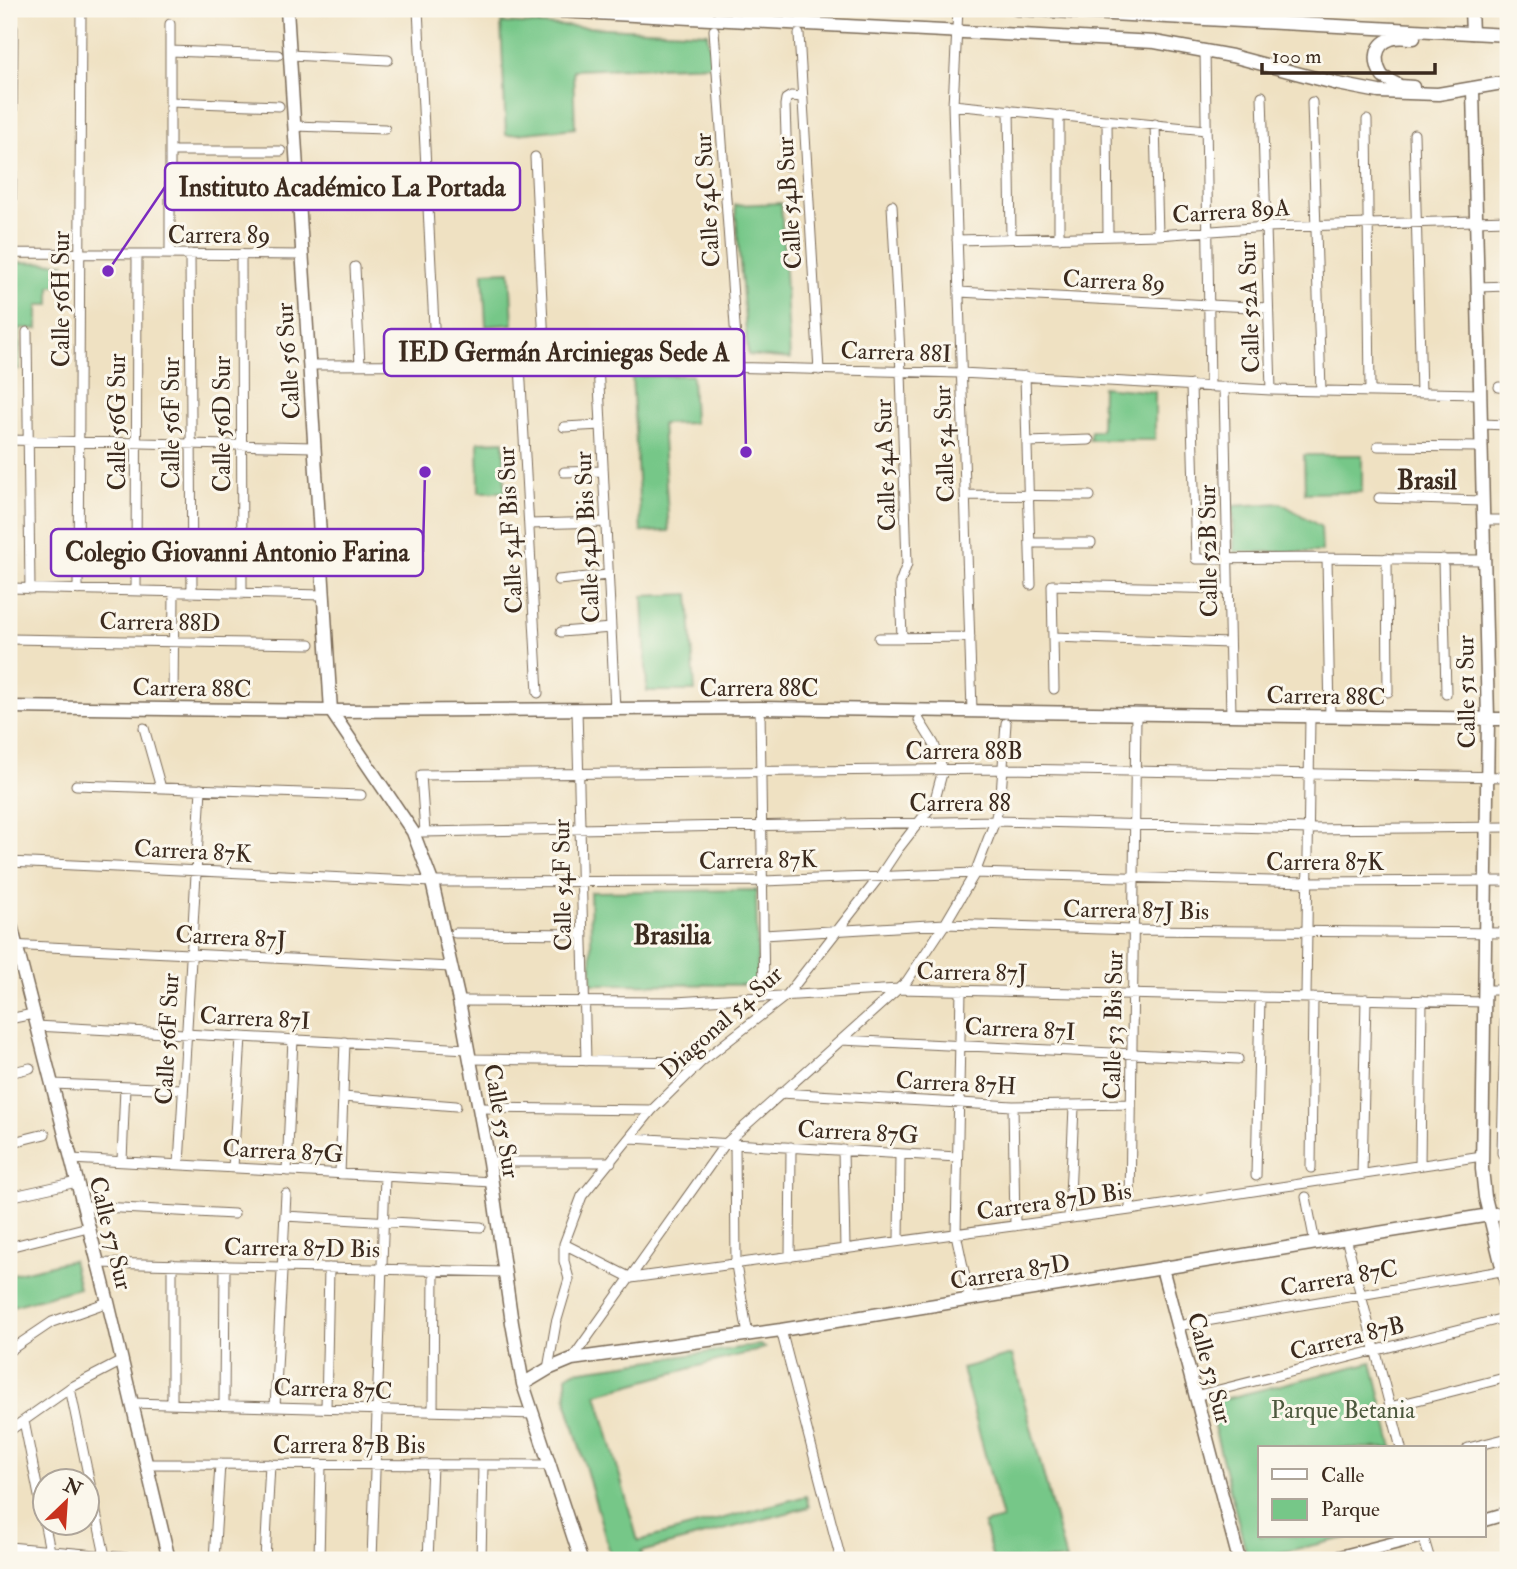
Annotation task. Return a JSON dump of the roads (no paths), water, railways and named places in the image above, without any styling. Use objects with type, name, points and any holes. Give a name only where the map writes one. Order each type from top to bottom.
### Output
[{"type":"street","name":"Calle 56H Sur","points":[[78,590],[82,9]]},
{"type":"street","name":"Calle 56 Sur","points":[[287,9],[284,55],[294,126],[331,710]]},
{"type":"street","points":[[418,9],[436,366]]},
{"type":"street","points":[[519,9],[1125,39],[1205,50],[1379,92],[1438,94],[1473,90],[1508,81]]},
{"type":"street","points":[[557,11],[581,9]]},
{"type":"street","name":"Calle 54 Sur","points":[[958,9],[953,105],[972,711]]},
{"type":"street","points":[[1016,9],[1071,10],[1508,37]]},
{"type":"street","points":[[1471,9],[1472,33]]},
{"type":"street","points":[[170,24],[170,254]]},
{"type":"street","points":[[10,254],[13,28]]},
{"type":"street","name":"Calle 54C Sur","points":[[714,30],[738,368]]},
{"type":"street","name":"Calle 54B Sur","points":[[799,34],[819,370]]},
{"type":"street","points":[[1508,37],[1472,41],[1391,38],[1380,47],[1376,60],[1383,77],[1400,86],[1508,81]]},
{"type":"street","points":[[1205,50],[1210,387]]},
{"type":"street","points":[[170,51],[388,60]]},
{"type":"street","name":"Calle 51 Sur","points":[[1473,90],[1488,719],[1482,1156],[1483,1183],[1489,1215],[1506,1270],[1508,1291]]},
{"type":"street","points":[[787,166],[786,99],[791,96],[802,97]]},
{"type":"street","name":"Calle 52A Sur","points":[[1262,96],[1271,390]]},
{"type":"street","points":[[170,102],[279,106]]},
{"type":"street","points":[[1312,102],[1321,391]]},
{"type":"street","points":[[953,105],[1206,130]]},
{"type":"street","points":[[1009,110],[1011,238]]},
{"type":"street","points":[[1059,115],[1059,238]]},
{"type":"street","points":[[1107,120],[1108,236]]},
{"type":"street","points":[[1367,120],[1370,392]]},
{"type":"street","points":[[1155,124],[1158,235]]},
{"type":"street","points":[[294,126],[384,129]]},
{"type":"street","points":[[1414,134],[1421,393]]},
{"type":"street","points":[[170,151],[281,151]]},
{"type":"street","points":[[535,156],[545,365]]},
{"type":"street","points":[[170,197],[283,198]]},
{"type":"street","name":"Calle 54A Sur","points":[[892,205],[907,564],[900,583],[902,638]]},
{"type":"street","name":"Carrera 89A","points":[[957,240],[1158,235],[1266,227],[1508,220]]},
{"type":"street","name":"Carrera 89","points":[[10,254],[302,255]]},
{"type":"street","name":"Calle 56G Sur","points":[[136,591],[137,254]]},
{"type":"street","name":"Calle 56F Sur","points":[[190,254],[191,593]]},
{"type":"street","name":"Calle 56D Sur","points":[[241,254],[242,594]]},
{"type":"street","points":[[355,267],[360,365]]},
{"type":"street","points":[[1478,286],[1508,286]]},
{"type":"street","name":"Carrera 89","points":[[958,292],[1268,309]]},
{"type":"street","points":[[27,332],[30,589]]},
{"type":"street","name":"Carrera 88I","points":[[309,365],[598,364],[961,373],[1271,390],[1480,394]]},
{"type":"street","name":"Calle 54D Bis Sur","points":[[598,364],[615,709]]},
{"type":"street","name":"Calle 54F Bis Sur","points":[[520,365],[538,693]]},
{"type":"street","points":[[1025,376],[1031,585]]},
{"type":"street","points":[[1191,385],[1196,559],[1484,560]]},
{"type":"street","name":"Calle 52B Sur","points":[[1224,387],[1230,715]]},
{"type":"street","points":[[1481,424],[1508,425]]},
{"type":"street","points":[[564,427],[601,425]]},
{"type":"street","points":[[9,440],[314,447]]},
{"type":"street","points":[[1027,442],[1089,440]]},
{"type":"street","points":[[1378,446],[1482,447]]},
{"type":"street","points":[[564,472],[603,471]]},
{"type":"street","points":[[965,495],[1090,496]]},
{"type":"street","points":[[1379,498],[1483,500]]},
{"type":"street","points":[[1483,520],[1508,520]]},
{"type":"street","points":[[529,524],[606,522]]},
{"type":"street","points":[[1030,543],[1091,543]]},
{"type":"street","points":[[1327,558],[1330,717]]},
{"type":"street","points":[[1387,558],[1388,692]]},
{"type":"street","points":[[1443,559],[1446,694]]},
{"type":"street","points":[[558,580],[608,575]]},
{"type":"street","points":[[1054,690],[1052,585],[1228,589]]},
{"type":"street","points":[[9,589],[324,596]]},
{"type":"street","points":[[173,696],[174,592]]},
{"type":"street","points":[[561,632],[611,628]]},
{"type":"street","points":[[1053,637],[1229,643]]},
{"type":"street","points":[[879,638],[970,638]]},
{"type":"street","name":"Carrera 88D","points":[[9,639],[310,643]]},
{"type":"street","name":"Carrera 88C","points":[[9,707],[331,710],[760,708],[1508,719]]},
{"type":"street","points":[[760,708],[764,997]]},
{"type":"street","name":"Calle 54F Sur","points":[[577,709],[586,1061]]},
{"type":"street","name":"Calle 55 Sur","points":[[331,710],[419,832],[452,967],[469,1054],[489,1162],[523,1384],[581,1559]]},
{"type":"street","name":"Calle 53 Bis Sur","points":[[1130,1210],[1136,714]]},
{"type":"street","points":[[1310,716],[1307,933],[1311,1168]]},
{"type":"street","points":[[919,720],[934,744],[943,771]]},
{"type":"street","points":[[572,1359],[730,1144],[779,1093],[899,989],[945,924],[975,873],[995,821],[1004,769],[1006,723]]},
{"type":"street","points":[[144,729],[161,788]]},
{"type":"street","name":"Carrera 88B","points":[[419,832],[421,775],[1004,769],[1508,777]]},
{"type":"street","name":"Diagonal 54 Sur","points":[[548,1368],[556,1323],[569,1279],[564,1261],[564,1244],[582,1196],[652,1110],[701,1062],[787,995],[934,803],[943,771]]},
{"type":"street","points":[[76,785],[361,795]]},
{"type":"street","name":"Calle 56F Sur","points":[[179,1164],[201,789]]},
{"type":"street","name":"Carrera 88","points":[[419,832],[995,821],[1308,829],[1508,827]]},
{"type":"street","name":"Carrera 87K","points":[[9,862],[432,882],[763,881],[975,873],[1307,882],[1508,881]]},
{"type":"street","name":"Calle 57 Sur","points":[[9,917],[12,945],[35,1020],[108,1302],[169,1560]]},
{"type":"street","name":"Carrera 87J Bis","points":[[764,935],[945,924],[1307,933],[1508,933]]},
{"type":"street","points":[[455,933],[583,933]]},
{"type":"street","name":"Carrera 87J","points":[[12,945],[452,967]]},
{"type":"street","name":"Carrera 87J","points":[[459,1001],[676,1002],[899,989],[1422,1000],[1484,996],[1507,990]]},
{"type":"street","points":[[961,990],[956,1234],[970,1300]]},
{"type":"street","points":[[1505,1153],[1507,990]]},
{"type":"street","points":[[1256,1176],[1259,997]]},
{"type":"street","points":[[1363,1174],[1366,999]]},
{"type":"street","points":[[1420,1165],[1422,1000]]},
{"type":"street","name":"Carrera 87I","points":[[9,1019],[187,1034],[345,1042],[469,1054],[586,1061],[701,1062]]},
{"type":"street","points":[[233,1168],[241,1037]]},
{"type":"street","points":[[287,1171],[293,1040]]},
{"type":"street","name":"Carrera 87I","points":[[841,1040],[1238,1059]]},
{"type":"street","name":"Carrera 87I","points":[[340,1174],[345,1042]]},
{"type":"street","points":[[9,1073],[30,1068]]},
{"type":"street","points":[[51,1084],[183,1089]]},
{"type":"street","points":[[122,1161],[125,1087]]},
{"type":"street","name":"Carrera 87H","points":[[779,1093],[1013,1106],[1131,1104]]},
{"type":"street","points":[[343,1097],[456,1106]]},
{"type":"street","points":[[1013,1106],[1015,1226]]},
{"type":"street","points":[[1069,1218],[1074,1107]]},
{"type":"street","points":[[479,1108],[652,1110]]},
{"type":"street","points":[[9,1143],[45,1134]]},
{"type":"street","name":"Carrera 87G","points":[[631,1138],[957,1157]]},
{"type":"street","points":[[730,1144],[736,1265],[748,1335]]},
{"type":"street","points":[[790,1257],[791,1147]]},
{"type":"street","points":[[843,1150],[845,1249]]},
{"type":"street","points":[[899,1241],[900,1154]]},
{"type":"street","name":"Carrera 87D Bis","points":[[631,1278],[1130,1210],[1482,1156]]},
{"type":"street","name":"Carrera 87G","points":[[71,1159],[492,1182]]},
{"type":"street","points":[[489,1162],[611,1162]]},
{"type":"street","points":[[372,1560],[385,1176]]},
{"type":"street","points":[[9,1197],[76,1182]]},
{"type":"street","points":[[275,1407],[286,1194]]},
{"type":"street","points":[[1306,1197],[1315,1243]]},
{"type":"street","points":[[83,1206],[234,1214]]},
{"type":"street","name":"Carrera 87D","points":[[523,1384],[548,1368],[572,1359],[781,1330],[1508,1212]]},
{"type":"street","points":[[285,1216],[481,1227]]},
{"type":"street","points":[[9,1247],[88,1227]]},
{"type":"street","points":[[1346,1238],[1400,1446]]},
{"type":"street","points":[[564,1244],[631,1278]]},
{"type":"street","name":"Carrera 87D Bis","points":[[97,1263],[505,1272]]},
{"type":"street","points":[[172,1265],[172,1404]]},
{"type":"street","points":[[224,1405],[225,1265]]},
{"type":"street","points":[[326,1408],[329,1268]]},
{"type":"street","name":"Calle 53 Sur","points":[[1162,1268],[1239,1560]]},
{"type":"street","points":[[433,1412],[434,1270]]},
{"type":"street","name":"Carrera 87C","points":[[1177,1325],[1506,1270]]},
{"type":"street","points":[[9,1351],[52,1322],[108,1302]]},
{"type":"street","name":"Carrera 87B","points":[[1195,1396],[1508,1317]]},
{"type":"street","points":[[781,1330],[841,1560]]},
{"type":"street","points":[[9,1432],[70,1388],[121,1361]]},
{"type":"street","points":[[1390,1407],[1508,1377]]},
{"type":"street","points":[[70,1388],[105,1556]]},
{"type":"street","name":"Carrera 87C","points":[[131,1403],[534,1414]]},
{"type":"street","points":[[24,1421],[50,1551]]},
{"type":"street","points":[[1476,1446],[1508,1438]]},
{"type":"street","name":"Carrera 87B Bis","points":[[146,1464],[551,1465]]},
{"type":"street","points":[[214,1560],[220,1464]]},
{"type":"street","points":[[265,1560],[270,1464]]},
{"type":"street","points":[[319,1560],[321,1465]]},
{"type":"street","points":[[428,1560],[432,1465]]},
{"type":"street","points":[[481,1560],[482,1465]]},
{"type":"street","points":[[1486,1519],[1508,1513]]},
{"type":"street","points":[[1328,1560],[1415,1538]]},
{"type":"street","points":[[1424,1538],[1430,1560]]},
{"type":"street","points":[[9,1547],[150,1560]]},
{"type":"street","points":[[564,1560],[581,1559]]},
{"type":"place","name":"Instituto Académico La Portada","points":[[108,271]]},
{"type":"place","name":"IED Germán Arciniegas Sede A","points":[[746,452]]},
{"type":"place","name":"Colegio Giovanni Antonio Farina","points":[[425,472]]},
{"type":"district","name":"Brasil","points":[[1427,480]]},
{"type":"district","name":"Brasilia","points":[[672,935]]},
{"type":"park label","name":"Parque Betania","points":[[1343,1410]]}]
